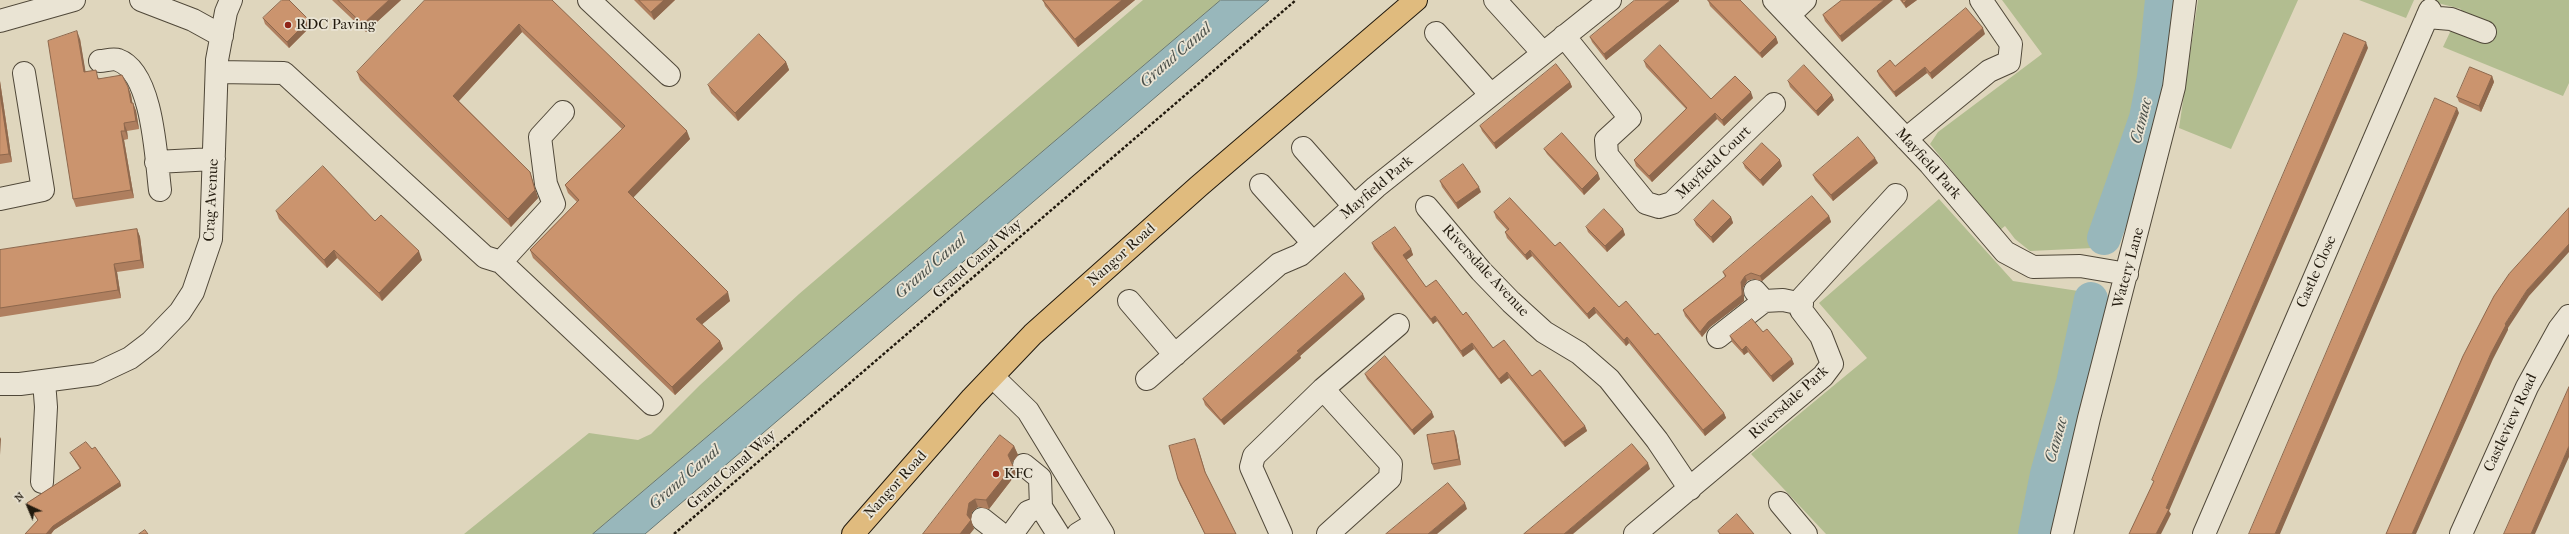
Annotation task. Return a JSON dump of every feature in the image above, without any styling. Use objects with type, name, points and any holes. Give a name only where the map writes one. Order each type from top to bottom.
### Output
[{"type":"main road","name":"Nangor Road","points":[[853,534],[972,398],[994,378],[1033,334],[1193,192],[1416,0]]},
{"type":"street","points":[[0,20],[74,0]]},
{"type":"street","points":[[141,0],[192,20],[222,36]]},
{"type":"street","name":"Crag Avenue","points":[[0,384],[44,381],[96,374],[130,358],[165,329],[180,312],[193,292],[211,239],[218,72],[222,36],[231,0]]},
{"type":"street","points":[[589,0],[669,75]]},
{"type":"street","points":[[1496,0],[1543,53]]},
{"type":"street","name":"Mayfield Park","points":[[1147,380],[1279,264],[1300,255],[1354,206],[1610,0]]},
{"type":"street","points":[[1781,8],[1805,0]]},
{"type":"street","points":[[1906,139],[1989,71],[2009,62],[2011,44],[1981,0]]},
{"type":"street","name":"Watery Lane","points":[[2062,534],[2089,418],[2119,273],[2174,87],[2185,0]]},
{"type":"street","name":"Mayfield Park","points":[[1781,8],[1906,139],[2005,252],[2033,267],[2080,266],[2119,273]]},
{"type":"street","name":"Castle Close","points":[[2204,534],[2429,14],[2450,19],[2485,32]]},
{"type":"street","points":[[1436,33],[1491,95]]},
{"type":"street","name":"Mayfield Court","points":[[1564,36],[1630,118],[1606,140],[1607,155],[1646,203],[1659,207],[1672,203],[1774,104]]},
{"type":"street","points":[[100,61],[117,59],[130,67],[139,79],[146,100],[160,190]]},
{"type":"street","points":[[218,72],[284,73],[485,257],[501,262],[652,404]]},
{"type":"street","points":[[0,199],[44,190],[24,73]]},
{"type":"street","points":[[501,262],[554,204],[546,184],[540,137],[563,112]]},
{"type":"street","points":[[1303,148],[1354,206]]},
{"type":"street","points":[[156,162],[214,159]]},
{"type":"street","points":[[1261,185],[1312,243]]},
{"type":"street","points":[[1718,336],[1759,296],[1802,304],[1802,298],[1826,270],[1896,195]]},
{"type":"street","name":"Riversdale Avenue","points":[[1427,207],[1481,271],[1511,302],[1544,332],[1579,353],[1609,379],[1657,440],[1690,489]]},
{"type":"street","points":[[1128,301],[1175,355]]},
{"type":"street","name":"Riversdale Park","points":[[1635,534],[1823,376],[1832,364],[1821,336],[1801,310],[1802,304]]},
{"type":"street","name":"Castleview Road","points":[[2461,534],[2526,387],[2559,329],[2569,316]]},
{"type":"street","points":[[1281,534],[1251,467],[1254,456],[1323,389],[1398,325]]},
{"type":"street","points":[[994,378],[1028,411],[1099,529],[1078,534]]},
{"type":"street","points":[[42,482],[46,408],[44,381]]},
{"type":"street","points":[[1323,389],[1391,464],[1390,478],[1328,534]]},
{"type":"street","points":[[1024,464],[1040,478],[1041,507],[1058,534]]},
{"type":"street","points":[[1780,503],[1806,534]]},
{"type":"street","points":[[1012,534],[1028,512],[1041,507]]},
{"type":"street","points":[[982,518],[1001,534]]},
{"type":"path","name":"Grand Canal Way","points":[[674,534],[1296,0]]},
{"type":"green space","points":[[1143,0],[1221,0],[593,534],[464,534],[589,433],[638,440],[651,434],[700,385],[799,294]]},
{"type":"green space","points":[[2002,0],[2155,0],[2139,120],[2116,179],[2093,248],[2030,251],[2015,239],[2005,226],[2000,230],[1930,144],[1938,132],[2042,54]]},
{"type":"green space","points":[[2198,0],[2298,0],[2231,149],[2179,128]]},
{"type":"green space","points":[[2359,0],[2414,0],[2406,18]]},
{"type":"green space","points":[[2426,0],[2569,0],[2569,83],[2563,96],[2443,47],[2461,9]]},
{"type":"green space","points":[[1939,199],[2013,281],[2085,292],[2075,336],[2068,382],[2043,472],[2030,534],[1826,534],[1751,454],[1867,358],[1819,303]]},
{"type":"water","name":"Grand Canal","points":[[1221,0],[1269,0],[645,534],[593,534]]},
{"type":"building","name":"RDC Paving","points":[[282,0],[289,0],[309,20],[287,42],[263,18]]},
{"type":"building","points":[[338,0],[389,0],[363,24]]},
{"type":"building","points":[[425,0],[552,0],[687,131],[628,192],[728,292],[696,319],[720,341],[672,387],[530,250],[579,200],[565,185],[625,126],[519,24],[453,96],[530,172],[535,190],[508,219],[357,72]]},
{"type":"building","points":[[639,0],[664,0],[651,12]]},
{"type":"building","points":[[1043,0],[1122,0],[1075,39]]},
{"type":"building","points":[[1635,0],[1671,0],[1604,54],[1590,37]]},
{"type":"building","points":[[1708,0],[1740,0],[1776,37],[1760,53]]},
{"type":"building","points":[[1842,0],[1884,0],[1840,36],[1823,15]]},
{"type":"building","points":[[1966,8],[1983,28],[1930,73],[1925,67],[1894,92],[1877,71],[1890,60],[1895,66]]},
{"type":"building","points":[[77,31],[84,72],[96,70],[98,79],[122,75],[128,87],[131,103],[133,103],[136,121],[124,123],[125,131],[121,131],[131,190],[73,199],[48,41]]},
{"type":"building","points":[[2344,33],[2366,42],[2166,508],[2169,509],[2156,534],[2129,534],[2154,481],[2152,480]]},
{"type":"building","points":[[759,34],[786,62],[735,113],[708,85]]},
{"type":"building","points":[[1660,45],[1711,99],[1735,76],[1751,92],[1722,120],[1715,113],[1649,176],[1634,160],[1687,108],[1644,61]]},
{"type":"building","points":[[1556,64],[1570,82],[1494,143],[1480,126]]},
{"type":"building","points":[[1804,65],[1832,95],[1816,111],[1788,81]]},
{"type":"building","points":[[2470,67],[2492,76],[2479,106],[2457,97]]},
{"type":"building","points":[[0,93],[9,154],[0,155]]},
{"type":"building","points":[[2435,98],[2457,108],[2275,534],[2249,534]]},
{"type":"building","points":[[1562,133],[1598,173],[1582,189],[1544,149]]},
{"type":"building","points":[[1858,137],[1875,158],[1831,195],[1813,175]]},
{"type":"building","points":[[1762,143],[1780,160],[1760,180],[1743,163]]},
{"type":"building","points":[[1463,164],[1479,187],[1456,203],[1440,181]]},
{"type":"building","points":[[323,166],[375,221],[381,215],[419,251],[379,293],[334,250],[324,260],[276,211]]},
{"type":"building","points":[[1812,196],[1829,216],[1760,276],[1751,273],[1745,276],[1741,282],[1742,295],[1708,322],[1700,332],[1683,310],[1726,276],[1723,272]]},
{"type":"building","points":[[1510,198],[1555,246],[1560,242],[1619,307],[1626,301],[1655,335],[1658,333],[1724,413],[1703,430],[1627,337],[1624,340],[1594,307],[1587,314],[1530,250],[1525,255],[1505,232],[1509,229],[1494,212]]},
{"type":"building","points":[[1713,200],[1731,217],[1711,237],[1694,220]]},
{"type":"building","points":[[2569,208],[2569,244],[2527,290],[2505,324],[2506,325],[2491,353],[2412,534],[2386,534],[2463,356],[2494,296],[2509,274]]},
{"type":"building","points":[[1604,209],[1623,229],[1605,246],[1586,227]]},
{"type":"building","points":[[1395,227],[1411,249],[1403,255],[1426,287],[1436,280],[1463,315],[1466,312],[1493,348],[1504,340],[1532,376],[1540,370],[1585,426],[1563,442],[1507,372],[1499,379],[1472,343],[1461,351],[1435,316],[1431,319],[1372,243]]},
{"type":"building","points":[[137,229],[141,260],[114,264],[118,290],[0,308],[0,250]]},
{"type":"building","points":[[1345,273],[1363,294],[1221,420],[1203,399]]},
{"type":"building","points":[[1752,319],[1763,332],[1767,329],[1792,359],[1771,376],[1746,346],[1742,350],[1730,336]]},
{"type":"building","points":[[1385,356],[1432,412],[1412,430],[1365,374]]},
{"type":"building","points":[[2569,387],[2569,446],[2531,534],[2504,534]]},
{"type":"building","points":[[1454,431],[1459,459],[1432,464],[1427,435]]},
{"type":"building","points":[[1000,435],[1014,446],[1008,455],[1013,466],[986,500],[975,499],[969,503],[967,515],[971,520],[960,534],[923,534]]},
{"type":"building","points":[[1195,439],[1205,472],[1236,534],[1205,534],[1178,479],[1169,446]]},
{"type":"building","points":[[86,442],[92,449],[95,447],[120,482],[53,526],[46,534],[25,534],[38,520],[27,503],[81,468],[70,453]]},
{"type":"building","points":[[1632,444],[1648,463],[1564,534],[1524,534]]},
{"type":"building","points":[[1448,483],[1465,503],[1428,534],[1386,534]]},
{"type":"building","points":[[1737,514],[1754,534],[1720,534],[1718,531]]},
{"type":"building","points":[[145,530],[148,534],[139,534]]},
{"type":"waterway","name":"Camac","points":[[2104,238],[2146,118],[2154,77],[2162,0]]},
{"type":"waterway","name":"Camac","points":[[2035,534],[2047,474],[2073,383],[2091,299]]},
{"type":"place","name":"RDC Paving","points":[[288,25]]},
{"type":"place","name":"KFC","points":[[996,474]]}]
